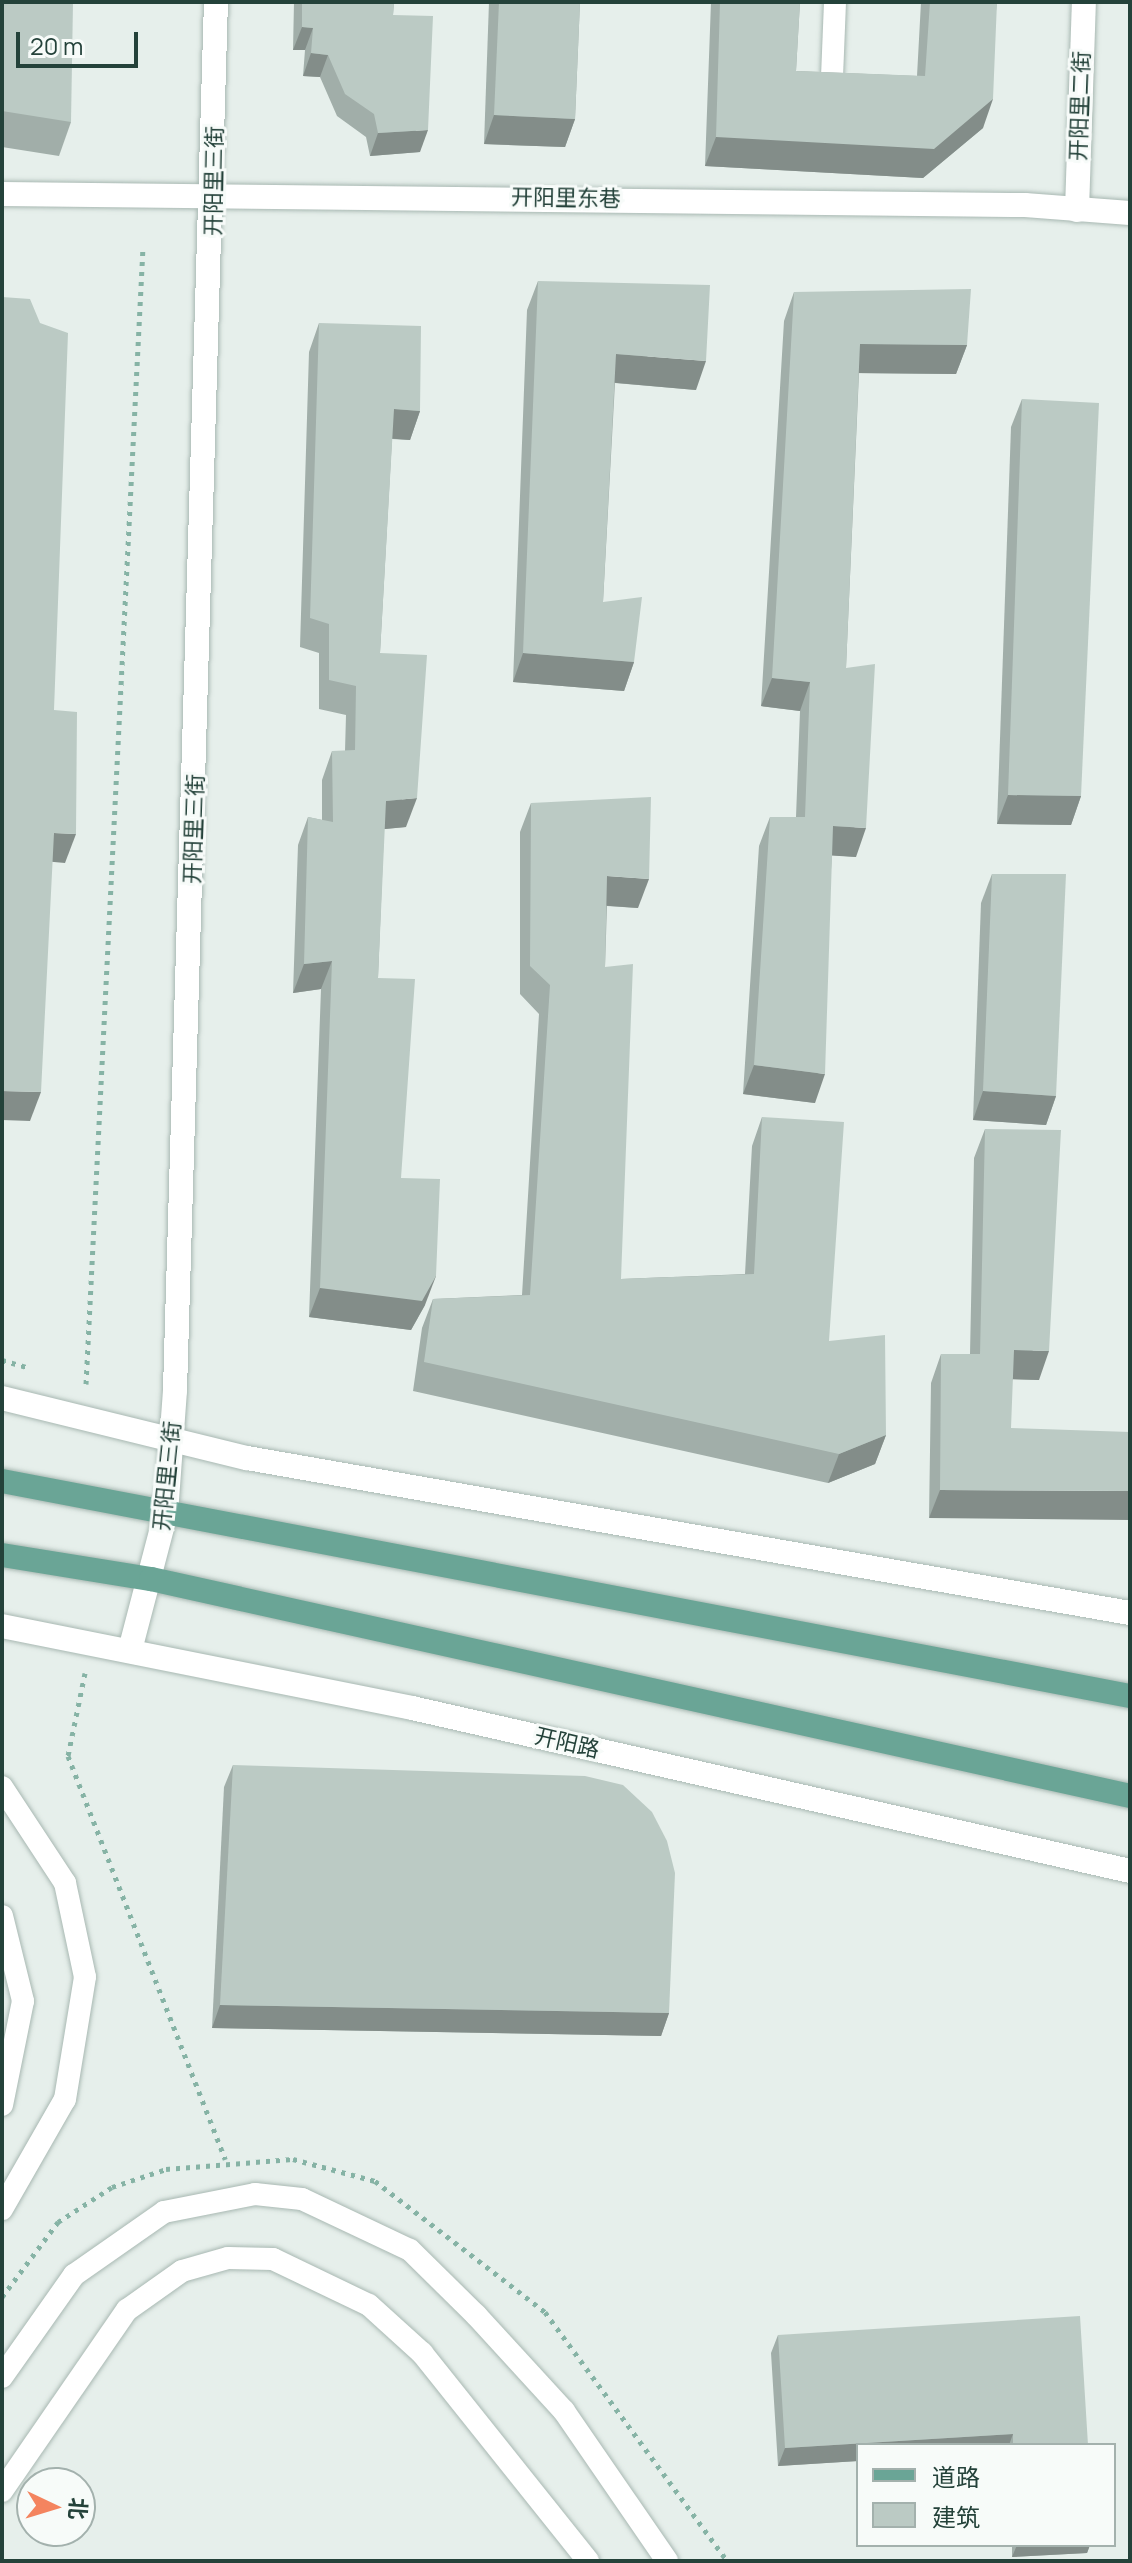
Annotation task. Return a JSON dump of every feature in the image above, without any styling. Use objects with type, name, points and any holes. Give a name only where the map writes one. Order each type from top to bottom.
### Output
[{"type":"main road","points":[[2,1481],[1130,1696]]},
{"type":"main road","points":[[2,1555],[151,1579],[1130,1796]]},
{"type":"street","name":"开阳里三街","points":[[130,1650],[166,1513],[172,1443],[213,193],[216,2]]},
{"type":"street","name":"开阳里二街","points":[[1077,210],[1084,2]]},
{"type":"street","name":"开阳里东巷","points":[[2,194],[213,193],[1130,213]]},
{"type":"street","points":[[2,1398],[172,1443],[1130,1613]]},
{"type":"street","name":"开阳路","points":[[2,1626],[130,1650],[1130,1871]]},
{"type":"lane","points":[[832,77],[835,2]]},
{"type":"lane","points":[[2,1787],[65,1883],[85,1977],[65,2099],[2,2209]]},
{"type":"lane","points":[[2,1916],[23,2001],[2,2105]]},
{"type":"lane","points":[[2,2377],[74,2275],[164,2212],[255,2194],[302,2199],[410,2250],[564,2411],[667,2561]]},
{"type":"lane","points":[[2,2491],[127,2310],[182,2271],[228,2258],[273,2259],[369,2305],[422,2353],[588,2561]]},
{"type":"path","points":[[75,1381],[88,1384],[143,249]]},
{"type":"path","points":[[2,1360],[36,1370]]},
{"type":"path","points":[[2,2297],[58,2222],[112,2187],[225,2159],[68,1756],[86,1668],[71,1666]]},
{"type":"building","points":[[2,2],[73,2],[71,122],[2,111]]},
{"type":"building","points":[[302,2],[394,2],[393,15],[433,16],[428,130],[378,133],[374,114],[345,94],[328,55],[311,53],[313,28],[302,27]]},
{"type":"building","points":[[499,2],[580,2],[575,119],[494,115]]},
{"type":"building","points":[[720,2],[800,2],[796,71],[925,76],[930,2],[997,2],[993,99],[934,149],[716,137]]},
{"type":"building","points":[[538,281],[710,285],[706,361],[616,354],[603,602],[642,597],[634,662],[523,653]]},
{"type":"building","points":[[971,289],[967,345],[860,344],[846,668],[875,664],[866,828],[833,826],[825,1074],[754,1065],[770,817],[805,817],[810,682],[772,678],[794,292]]},
{"type":"building","points":[[2,297],[30,299],[40,323],[68,333],[54,710],[77,712],[76,834],[54,833],[41,1092],[2,1091]]},
{"type":"building","points":[[319,323],[421,326],[420,411],[394,409],[380,653],[427,655],[417,798],[386,801],[378,978],[415,979],[401,1178],[440,1179],[436,1276],[422,1301],[320,1288],[332,961],[304,964],[308,817],[333,822],[332,751],[355,750],[356,686],[329,680],[329,624],[310,618]]},
{"type":"building","points":[[1022,399],[1099,403],[1081,796],[1008,795]]},
{"type":"building","points":[[651,797],[649,879],[607,876],[605,967],[633,964],[621,1279],[754,1274],[762,1117],[844,1122],[829,1341],[885,1335],[886,1435],[839,1454],[424,1362],[433,1299],[530,1295],[550,985],[530,966],[531,803]]},
{"type":"building","points":[[992,874],[1066,874],[1056,1096],[983,1091]]},
{"type":"building","points":[[985,1129],[1061,1130],[1049,1351],[1014,1350],[1011,1428],[1130,1432],[1130,1491],[940,1490],[941,1354],[980,1354]]},
{"type":"building","points":[[233,1765],[585,1776],[623,1785],[652,1812],[667,1841],[675,1873],[669,2013],[220,2005]]},
{"type":"building","points":[[1080,2316],[1088,2443],[1013,2443],[1013,2434],[785,2448],[778,2335]]}]
